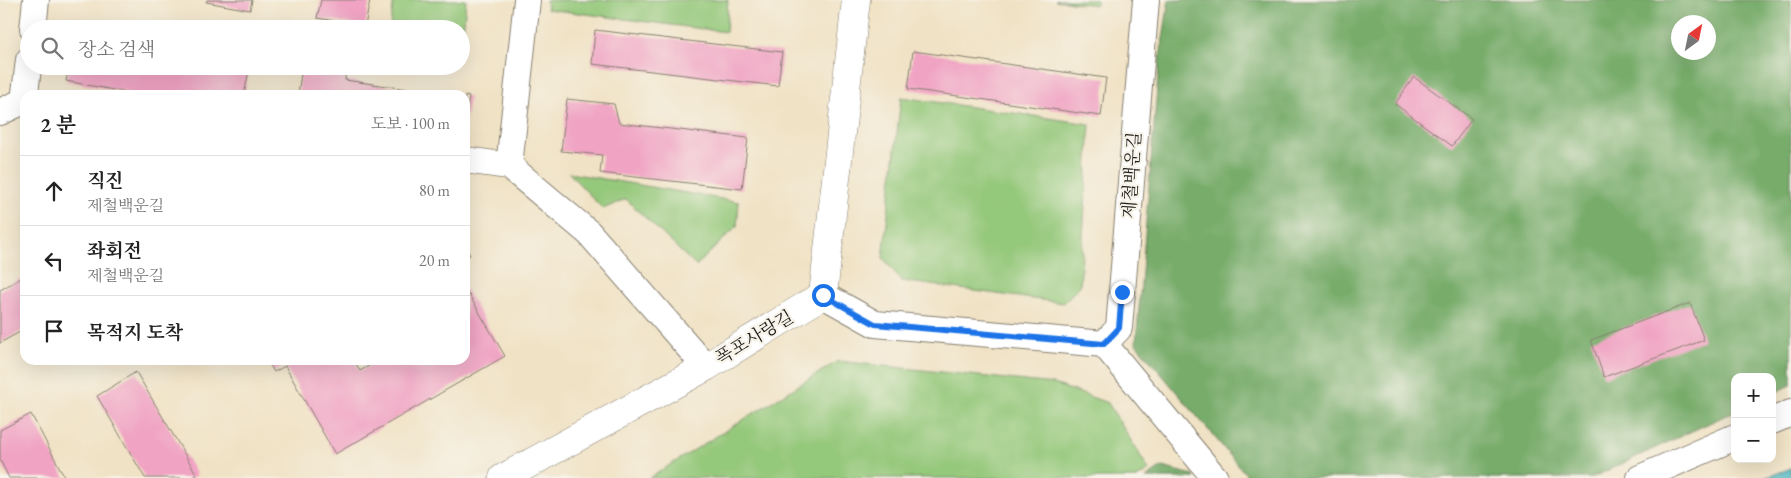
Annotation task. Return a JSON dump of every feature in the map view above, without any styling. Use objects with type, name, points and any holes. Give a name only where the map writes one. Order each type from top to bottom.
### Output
[{"type":"street","points":[[34,20],[36,0]]},
{"type":"street","points":[[509,166],[527,0]]},
{"type":"street","points":[[856,0],[823,295],[875,324],[1104,344],[1215,478]]},
{"type":"street","name":"제철백운길","points":[[1104,344],[1119,328],[1146,0]]},
{"type":"street","points":[[25,90],[27,75]]},
{"type":"street","points":[[0,112],[20,103]]},
{"type":"street","points":[[470,161],[509,166],[589,233],[706,366]]},
{"type":"street","name":"폭포사랑길","points":[[504,478],[706,366],[823,295]]},
{"type":"street","points":[[1776,419],[1791,413]]},
{"type":"street","points":[[1640,478],[1731,439]]},
{"type":"green space","points":[[394,0],[466,0],[464,20],[391,20]]},
{"type":"green space","points":[[546,0],[728,0],[726,32],[547,9]]},
{"type":"green space","points":[[1055,0],[1097,0],[1096,5]]},
{"type":"green space","points":[[1169,0],[1791,0],[1791,385],[1776,392],[1776,373],[1731,373],[1731,413],[1591,478],[1249,478],[1136,344],[1159,64]]},
{"type":"green space","points":[[901,97],[1090,124],[1080,286],[1063,303],[902,281],[883,258]]},
{"type":"green space","points":[[569,173],[739,202],[737,226],[696,266],[626,199],[603,209]]},
{"type":"green space","points":[[838,361],[1054,384],[1108,403],[1149,470],[1137,478],[649,478]]},
{"type":"green space","points":[[1162,467],[1193,475],[1195,478],[1146,478]]},
{"type":"water","points":[[1791,468],[1791,478],[1764,478]]},
{"type":"building","points":[[207,0],[252,0],[250,10],[206,2]]},
{"type":"building","points":[[321,0],[370,0],[366,20],[329,20],[317,18]]},
{"type":"building","points":[[595,30],[782,52],[778,86],[592,64]]},
{"type":"building","points":[[913,51],[1106,78],[1101,116],[908,89]]},
{"type":"building","points":[[67,75],[248,75],[245,90],[114,90],[66,81]]},
{"type":"building","points":[[301,75],[345,75],[345,80],[414,90],[299,90]]},
{"type":"building","points":[[1414,77],[1472,119],[1452,146],[1395,104]]},
{"type":"building","points":[[567,99],[614,104],[619,123],[748,138],[742,189],[600,173],[602,155],[561,151]]},
{"type":"building","points":[[20,279],[20,332],[0,343],[0,290]]},
{"type":"building","points":[[470,296],[505,356],[335,454],[285,366],[274,372],[270,365],[357,365],[360,371],[370,365],[470,365]]},
{"type":"building","points":[[1690,303],[1704,340],[1604,377],[1591,340]]},
{"type":"building","points":[[136,372],[197,475],[192,478],[145,478],[97,396]]},
{"type":"building","points":[[31,414],[65,478],[9,478],[0,460],[0,430]]},
{"type":"route","points":[[823,295],[875,324],[1104,344],[1119,328],[1122,292]]}]
